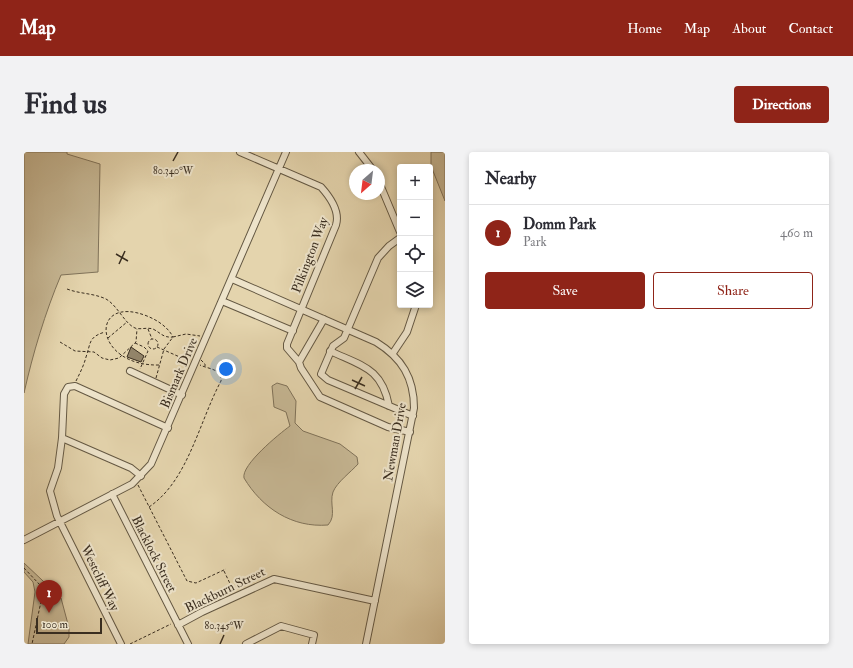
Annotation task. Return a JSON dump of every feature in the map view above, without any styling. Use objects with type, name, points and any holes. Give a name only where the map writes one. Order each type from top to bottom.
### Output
[{"type":"street","points":[[240,152],[279,168]]},
{"type":"street","name":"Bismark Drive","points":[[24,540],[136,481],[151,464],[198,362],[206,338],[286,152]]},
{"type":"street","points":[[359,152],[368,164]]},
{"type":"street","name":"Pilkington Way","points":[[279,168],[321,188],[330,198],[337,216],[336,225],[301,309]]},
{"type":"street","points":[[385,196],[397,225]]},
{"type":"street","points":[[397,240],[389,246],[378,258],[344,338],[335,344],[330,351],[321,374],[324,378],[413,416]]},
{"type":"street","name":"Newman Drive","points":[[232,280],[376,342],[393,353],[406,369],[413,388],[413,416],[366,644]]},
{"type":"street","points":[[222,301],[292,331]]},
{"type":"street","points":[[393,353],[407,332],[415,308]]},
{"type":"street","points":[[301,309],[287,346],[299,362],[301,368],[320,397],[388,427],[410,432]]},
{"type":"street","points":[[299,362],[324,319]]},
{"type":"street","points":[[330,351],[360,364],[378,377],[383,384],[389,406]]},
{"type":"street","points":[[130,371],[182,395]]},
{"type":"street","name":"Westcliff Way","points":[[120,644],[53,506],[50,491],[58,468],[62,438],[64,394],[68,387],[72,386],[168,428]]},
{"type":"street","points":[[62,438],[131,468],[141,476]]},
{"type":"street","name":"Blacklock Street","points":[[112,494],[188,644]]},
{"type":"street","name":"Blackburn Street","points":[[177,623],[261,584],[279,578],[375,602]]},
{"type":"street","points":[[246,644],[281,626],[314,635],[312,644]]},
{"type":"path","points":[[67,290],[101,297],[113,304],[128,322],[137,328],[155,330],[167,338],[192,334],[206,338]]},
{"type":"path","points":[[160,365],[137,364],[122,355],[108,339],[105,332],[108,320],[121,313],[136,312],[152,318],[165,327],[172,337]]},
{"type":"path","points":[[108,339],[128,322]]},
{"type":"path","points":[[60,342],[75,351],[94,352],[102,358],[110,360],[122,355],[134,343],[137,338],[137,328]]},
{"type":"path","points":[[147,328],[152,340],[156,341],[158,347]]},
{"type":"path","points":[[76,381],[92,338],[97,334],[105,332]]},
{"type":"path","points":[[154,383],[164,349],[172,337]]},
{"type":"path","points":[[148,346],[149,341],[152,340]]},
{"type":"path","points":[[134,343],[144,347],[148,346],[152,349],[158,347],[182,358]]},
{"type":"path","points":[[137,375],[148,354],[144,347]]},
{"type":"path","points":[[182,358],[187,354],[194,356]]},
{"type":"path","points":[[182,358],[182,363],[186,366]]},
{"type":"path","points":[[149,507],[160,499],[178,476],[221,381],[221,375],[219,372],[205,368],[198,362]]},
{"type":"path","points":[[198,362],[205,364],[205,368]]},
{"type":"path","points":[[136,481],[187,581],[196,583],[226,569]]},
{"type":"path","points":[[24,568],[40,585],[43,592],[32,644]]},
{"type":"path","points":[[224,570],[236,596]]},
{"type":"path","points":[[130,644],[177,623]]},
{"type":"shaded area","points":[[24,152],[67,152],[67,154],[100,164],[98,272],[61,275],[40,333],[24,393]]},
{"type":"shaded area","points":[[431,152],[445,152],[445,201],[433,171],[433,164],[431,164]]},
{"type":"shaded area","points":[[277,383],[287,386],[296,401],[295,423],[303,431],[340,444],[357,457],[358,464],[341,481],[333,492],[332,517],[328,525],[302,523],[279,514],[269,507],[251,489],[244,478],[248,466],[254,458],[290,426],[286,412],[274,407],[272,386]]},
{"type":"shaded area","points":[[24,563],[61,598],[69,628],[69,637],[64,644],[28,644],[35,592],[33,582],[24,572]]},
{"type":"building","points":[[131,347],[144,356],[141,362],[127,357]]},
{"type":"place","name":"Domm Park","points":[[49,613]]}]
